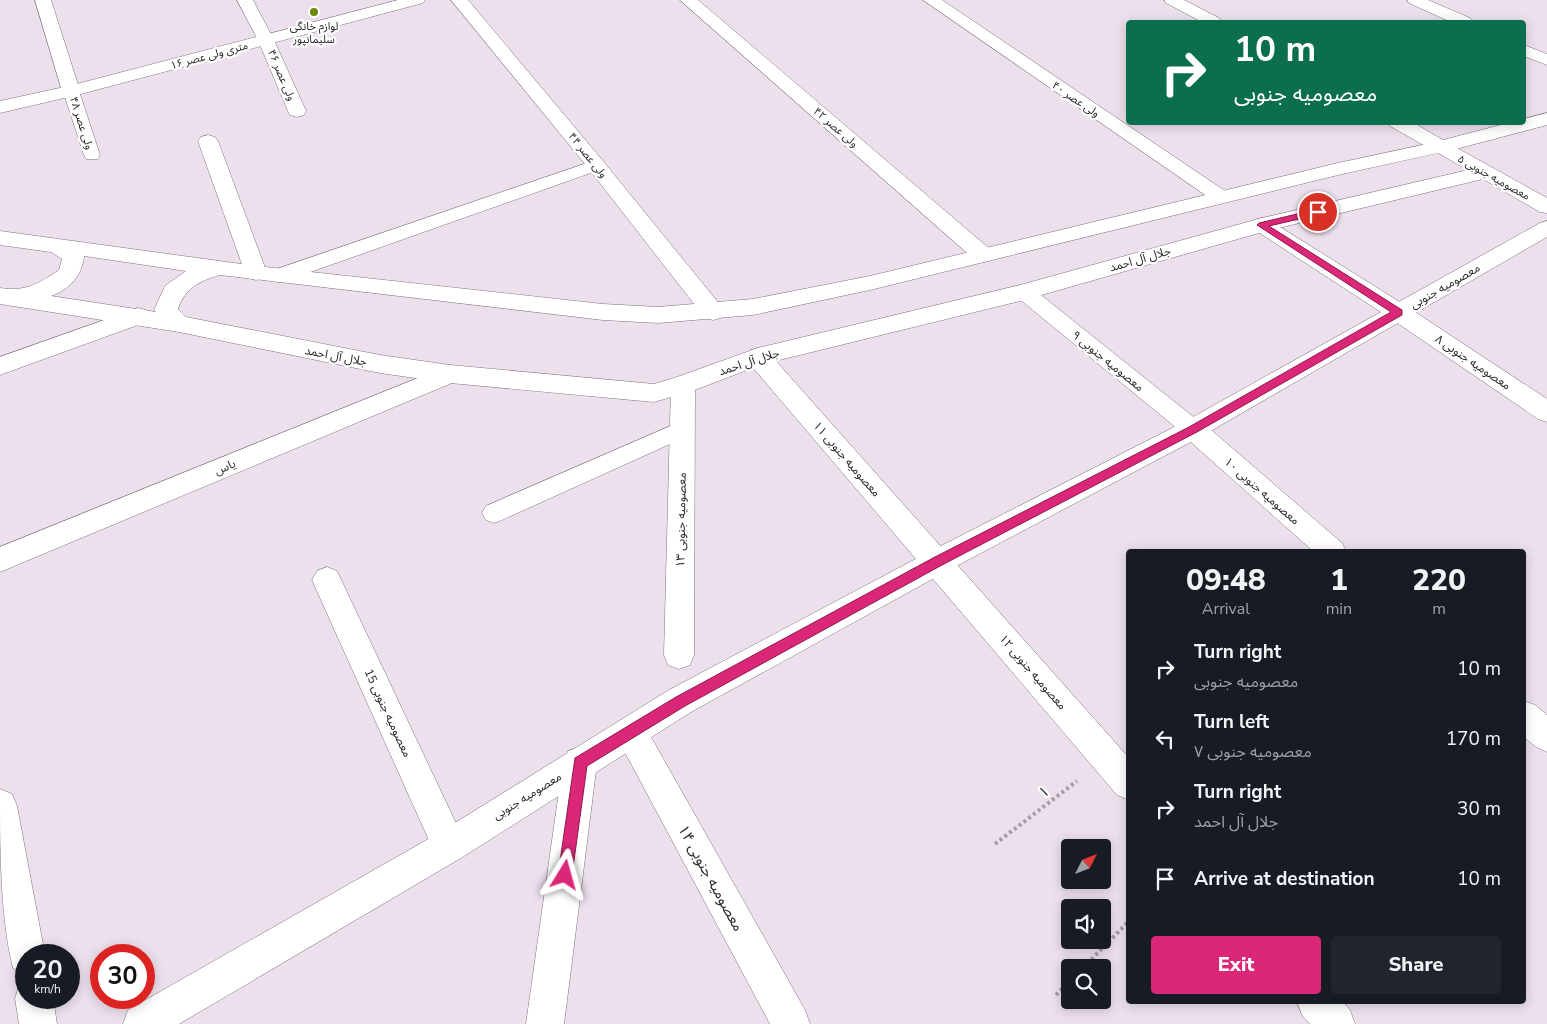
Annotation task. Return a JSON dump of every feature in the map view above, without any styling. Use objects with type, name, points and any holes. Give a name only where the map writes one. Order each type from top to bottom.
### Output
[{"type":"street","points":[[42,0],[71,91]]},
{"type":"street","name":"ولی عصر ۴۶","points":[[245,0],[266,40],[297,111]]},
{"type":"street","name":"۱۶ متری ولی عصر","points":[[0,107],[71,91],[417,0]]},
{"type":"street","name":"ولی عصر ۴۴","points":[[459,0],[596,165],[713,312]]},
{"type":"street","name":"ولی عصر ۴۲","points":[[688,0],[984,255]]},
{"type":"street","name":"ولی عصر ۴۰","points":[[931,0],[1221,197]]},
{"type":"street","points":[[1172,0],[1209,20]]},
{"type":"street","points":[[1415,0],[1460,20]]},
{"type":"street","points":[[1526,51],[1547,60]]},
{"type":"street","points":[[1526,125],[1547,119]]},
{"type":"street","name":"معصومیه جنوبی ۵","points":[[1401,125],[1547,207]]},
{"type":"street","points":[[0,238],[278,276],[603,312],[658,315],[713,312],[753,307],[861,285],[1338,169],[1441,147],[1524,125]]},
{"type":"street","points":[[208,141],[256,273]]},
{"type":"street","name":"جلال آل احمد","points":[[8,297],[138,316],[380,364],[450,374],[654,393],[683,385],[758,357],[1024,292],[1262,225],[1486,172]]},
{"type":"street","name":"معصومیه جنوبی ۸","points":[[1262,225],[1398,312],[1547,412]]},
{"type":"street","name":"معصومیه جنوبی","points":[[142,1024],[449,846],[680,701],[937,562],[1193,430],[1547,228]]},
{"type":"street","points":[[8,297],[46,290],[68,274],[73,257],[59,247]]},
{"type":"street","points":[[179,324],[166,310],[173,291],[194,275],[223,267]]},
{"type":"street","points":[[0,366],[138,316]]},
{"type":"street","name":"معصومیه جنوبی ۱۱","points":[[758,357],[937,562]]},
{"type":"street","name":"یاس","points":[[0,560],[450,374]]},
{"type":"street","name":"معصومیه جنوبی ۱۳","points":[[679,655],[683,385]]},
{"type":"street","name":"معصومیه جنوبی ۱۰","points":[[1193,430],[1330,549]]},
{"type":"street","name":"معصومیه جنوبی ۱۲","points":[[937,562],[1126,780]]},
{"type":"street","name":"معصومیه جنوبی 15","points":[[327,580],[449,846]]},
{"type":"street","points":[[1526,718],[1547,736]]},
{"type":"street","name":"معصومیه جنوبی ۱۴","points":[[631,732],[791,1024]]},
{"type":"street","points":[[545,1024],[580,763]]},
{"type":"street","points":[[0,806],[24,944]]},
{"type":"street","points":[[1319,1004],[1336,1024]]},
{"type":"street","points":[[36,1009],[38,1024]]},
{"type":"lane","name":"ولی عصر ۴۸","points":[[71,91],[92,155]]},
{"type":"lane","points":[[278,276],[596,165]]},
{"type":"lane","name":"معصومیه جنوبی ۹","points":[[1024,292],[1193,430]]},
{"type":"lane","points":[[494,514],[682,429]]},
{"type":"path","name":"۱","points":[[995,844],[1107,758]]},
{"type":"path","points":[[1092,959],[1126,924]]},
{"type":"path","points":[[1056,995],[1061,990]]},
{"type":"place","name":"لوازم خانگی سلیمانپور","points":[[314,12]]},
{"type":"route","points":[[565,875],[580,763],[680,701],[937,562],[1193,430],[1398,312],[1262,225],[1318,212]]}]
